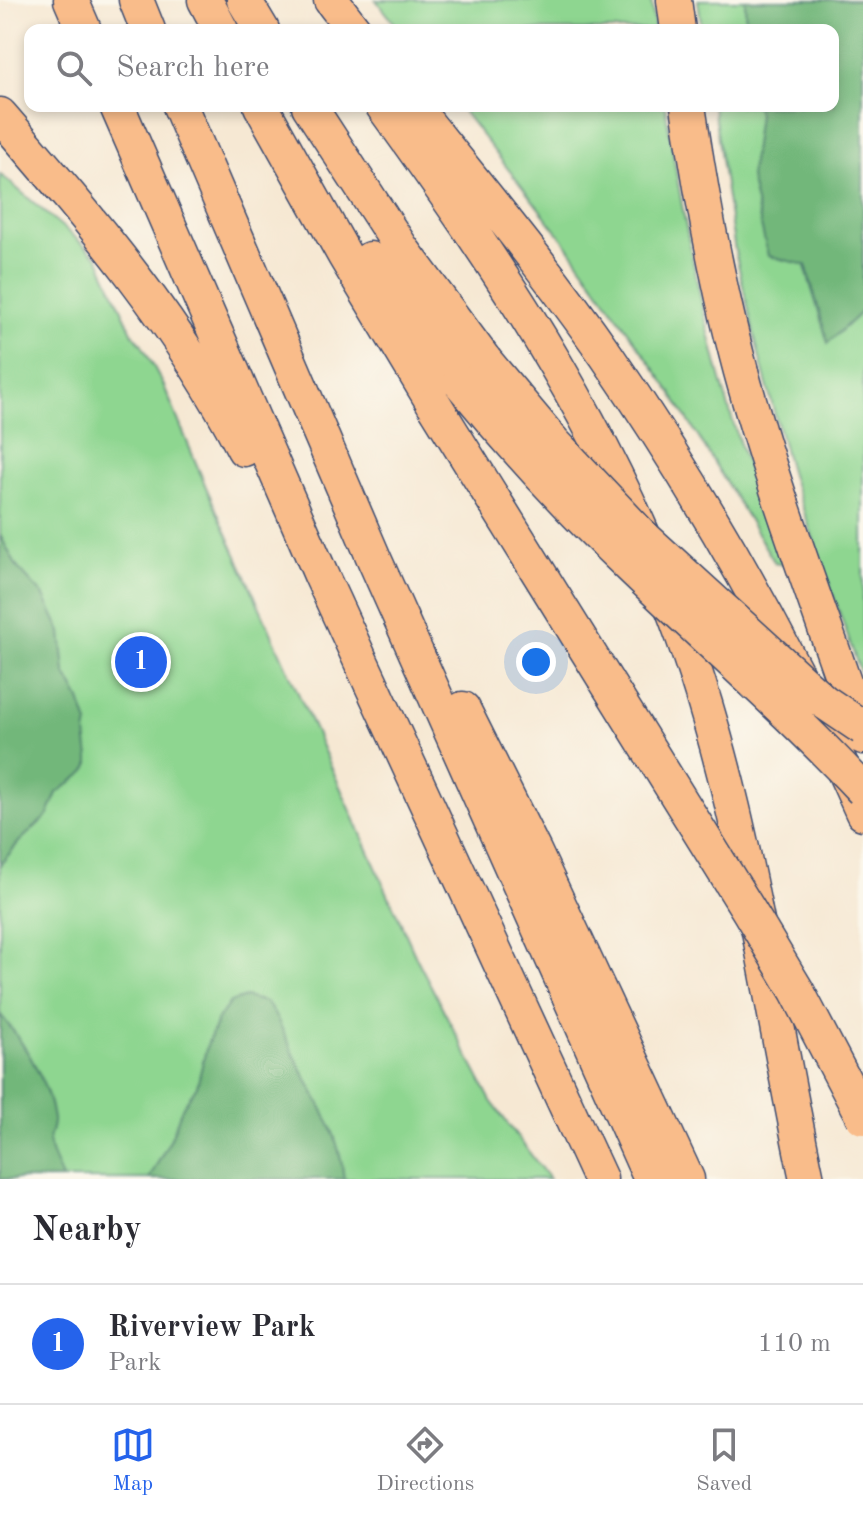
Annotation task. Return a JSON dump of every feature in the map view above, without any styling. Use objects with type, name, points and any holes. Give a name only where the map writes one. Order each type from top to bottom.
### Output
[{"type":"highway","points":[[71,0],[81,24]]},
{"type":"highway","points":[[136,0],[146,24]]},
{"type":"highway","points":[[205,0],[218,24]]},
{"type":"highway","points":[[244,0],[258,24]]},
{"type":"highway","points":[[305,0],[323,24]]},
{"type":"highway","points":[[331,0],[349,24]]},
{"type":"highway","points":[[674,0],[677,24]]},
{"type":"highway","points":[[120,112],[364,670],[600,1179]]},
{"type":"highway","points":[[183,112],[375,561],[651,1179]]},
{"type":"highway","points":[[264,112],[328,227],[434,404],[797,991],[863,1117]]},
{"type":"highway","points":[[266,112],[405,309],[553,442],[623,518],[863,740]]},
{"type":"highway","points":[[313,112],[402,249],[526,459],[590,527],[782,706],[863,790]]},
{"type":"highway","points":[[387,112],[526,313],[611,467],[660,577],[697,681],[738,822],[807,1179]]},
{"type":"highway","points":[[418,112],[579,318],[668,449],[767,618],[863,813]]},
{"type":"highway","points":[[689,112],[709,231],[745,384],[794,541],[863,740]]},
{"type":"highway","points":[[0,115],[108,241],[178,335],[231,424],[320,605],[364,670]]},
{"type":"highway","points":[[375,561],[478,736],[687,1179]]},
{"type":"highway","points":[[823,701],[863,728]]},
{"type":"green space","points":[[376,0],[651,0],[654,24],[395,24]]},
{"type":"green space","points":[[698,0],[745,0],[746,24],[701,24]]},
{"type":"green space","points":[[745,0],[863,0],[863,310],[828,343],[806,265],[768,256],[750,177],[758,112],[839,112],[839,24],[746,24]]},
{"type":"green space","points":[[464,112],[666,112],[688,239],[718,370],[749,470],[784,565],[775,563],[671,392],[562,238]]},
{"type":"green space","points":[[714,112],[758,112],[828,342],[863,310],[863,680],[791,475],[735,251]]},
{"type":"green space","points":[[0,174],[98,257],[133,334],[164,386],[417,959],[491,1101],[549,1179],[0,1179]]},
{"type":"green space","points":[[0,535],[17,567],[44,596],[61,632],[65,672],[88,724],[89,766],[57,793],[48,815],[0,865]]},
{"type":"green space","points":[[245,997],[266,1002],[276,1018],[328,1121],[338,1148],[344,1179],[149,1179],[171,1138],[182,1108],[197,1086],[207,1045],[218,1019],[230,1002]]},
{"type":"green space","points":[[0,1014],[26,1050],[46,1091],[53,1119],[49,1144],[62,1179],[0,1179]]},
{"type":"place","name":"Riverview Park","points":[[141,662]]}]
